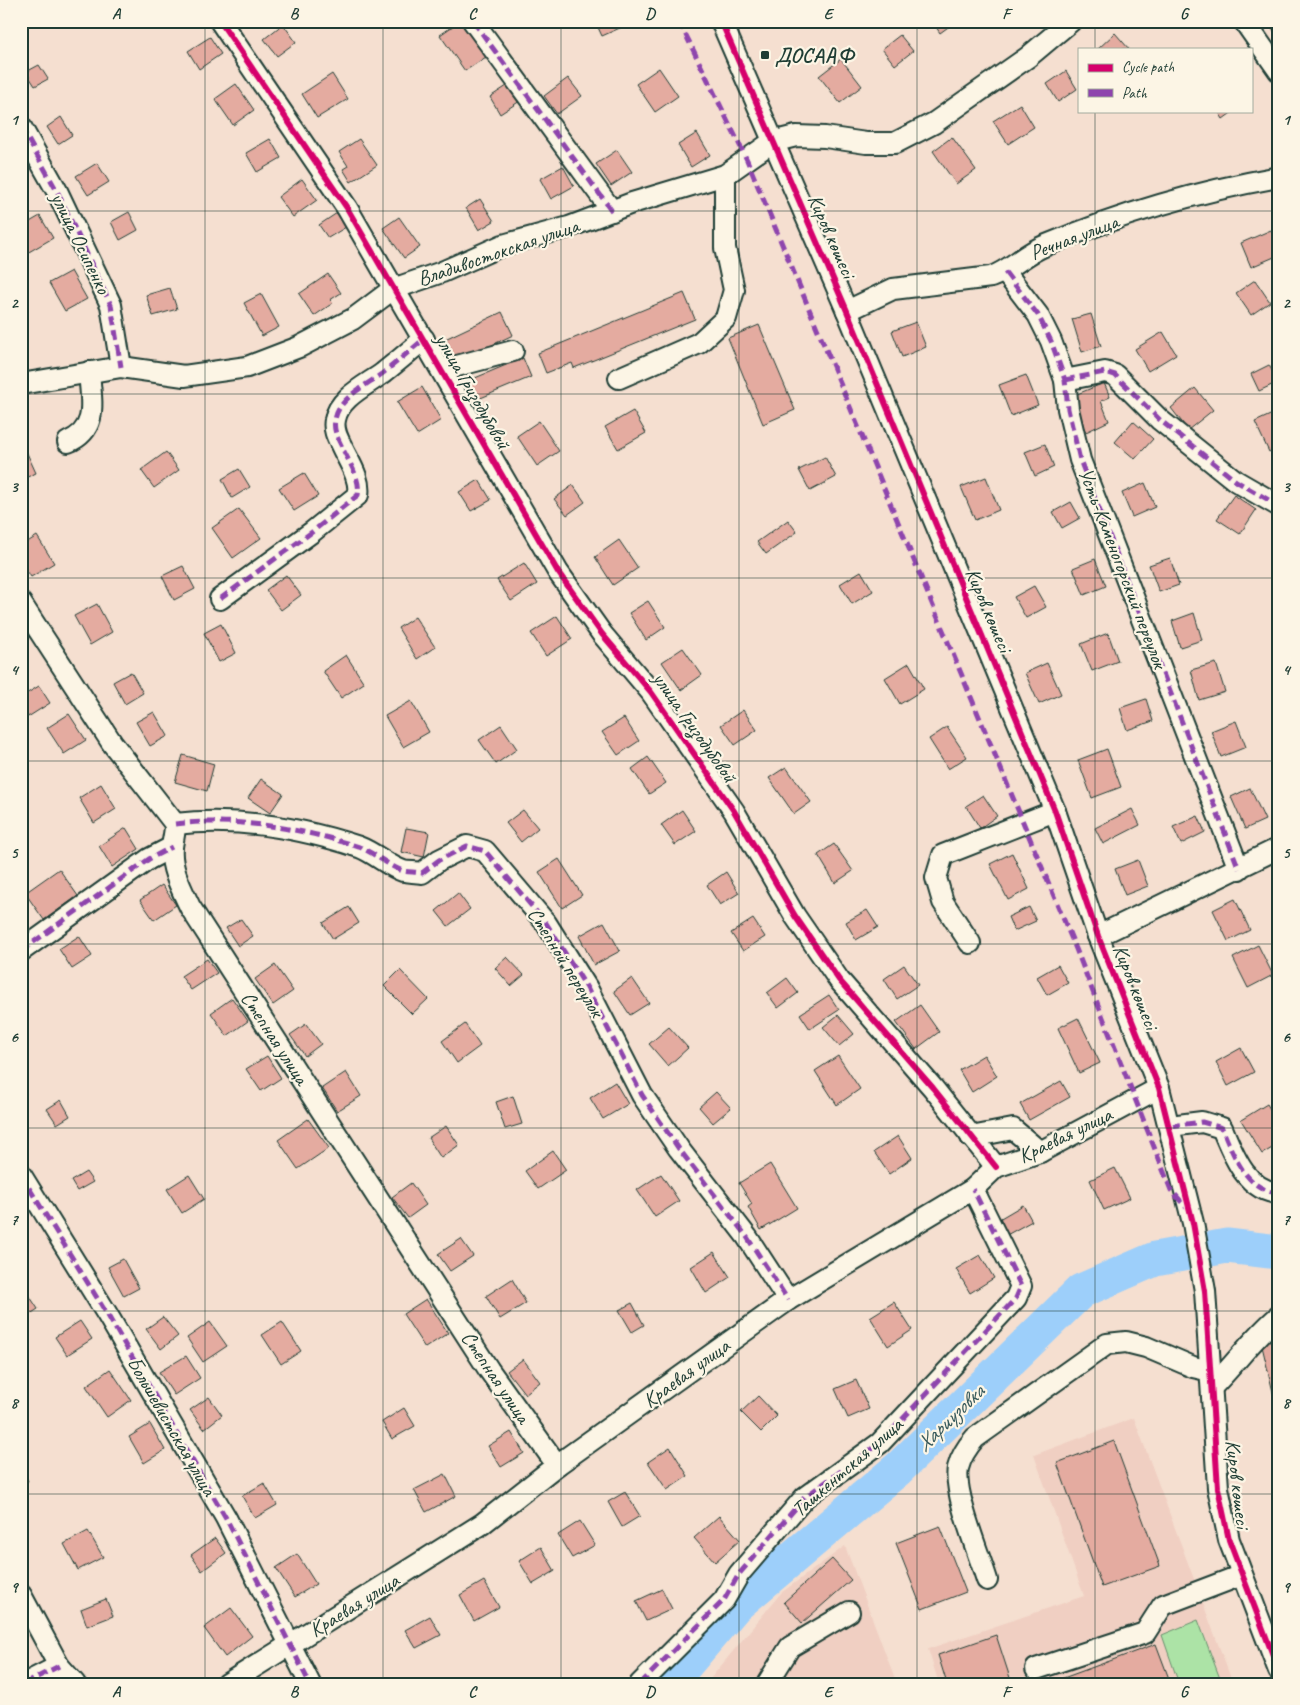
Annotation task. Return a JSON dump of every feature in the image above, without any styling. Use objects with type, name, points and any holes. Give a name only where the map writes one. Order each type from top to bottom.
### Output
[{"type":"street","name":"улица Гризодубовой","points":[[220,21],[348,208],[558,572],[602,634],[651,692],[734,811],[796,916],[839,980],[933,1088],[996,1167]]},
{"type":"street","points":[[473,21],[612,211]]},
{"type":"street","name":"Киров көшесі","points":[[721,21],[847,311],[1055,811],[1098,936],[1158,1088],[1170,1126],[1193,1223],[1205,1291],[1218,1488],[1229,1540],[1279,1671]]},
{"type":"street","points":[[772,142],[796,136],[825,137],[866,143],[895,142],[934,123],[1028,57],[1071,21]]},
{"type":"street","points":[[1244,21],[1279,71]]},
{"type":"street","name":"улица Осипенко","points":[[21,126],[57,191],[111,304],[121,367]]},
{"type":"street","name":"Владивостокская улица","points":[[21,384],[121,367],[184,376],[246,367],[300,347],[353,320],[393,288],[442,272],[503,245],[569,227],[725,174],[772,142]]},
{"type":"street","points":[[619,378],[699,343],[726,318],[734,290],[725,248],[725,174]]},
{"type":"street","name":"Речная улица","points":[[847,311],[893,289],[992,276],[1005,272],[1018,259],[1041,247],[1089,228],[1237,185],[1279,177]]},
{"type":"street","name":"Усть-Каменогорский переулок","points":[[1005,272],[1038,315],[1052,340],[1065,380],[1068,409],[1080,460],[1239,869]]},
{"type":"street","points":[[220,599],[327,521],[358,495],[360,488],[355,474],[334,431],[335,418],[342,405],[356,392],[384,373],[424,339]]},
{"type":"street","points":[[442,370],[512,351]]},
{"type":"street","points":[[68,442],[81,437],[91,422],[89,372]]},
{"type":"street","points":[[1065,380],[1105,372],[1114,375],[1160,420],[1236,481],[1279,506]]},
{"type":"street","points":[[21,603],[112,744],[175,824]]},
{"type":"street","points":[[970,943],[943,902],[936,878],[943,856],[1055,811]]},
{"type":"street","name":"Степной переулок","points":[[175,824],[201,821],[256,825],[324,836],[366,850],[403,870],[422,873],[439,860],[467,846],[485,851],[546,923],[587,988],[642,1095],[746,1237],[788,1300]]},
{"type":"street","name":"Степная улица","points":[[175,824],[176,836],[172,847],[174,871],[190,907],[490,1370],[557,1465]]},
{"type":"street","points":[[21,951],[149,859],[172,847]]},
{"type":"street","points":[[1098,936],[1279,848]]},
{"type":"street","name":"Краевая улица","points":[[227,1684],[482,1524],[557,1465],[788,1300],[974,1189],[996,1167],[1040,1152],[1158,1088]]},
{"type":"street","points":[[1170,1126],[1202,1122],[1222,1128],[1245,1174],[1259,1186],[1279,1192]]},
{"type":"street","points":[[971,1136],[1014,1129],[1040,1152]]},
{"type":"street","name":"Большевистская улица","points":[[21,1175],[107,1314],[226,1518],[310,1684]]},
{"type":"street","name":"Ташкентская улица","points":[[640,1684],[724,1600],[739,1574],[805,1497],[880,1443],[1016,1298],[1021,1286],[974,1189]]},
{"type":"street","points":[[987,1580],[959,1491],[958,1470],[964,1452],[975,1438],[1106,1344],[1126,1342],[1146,1347],[1193,1367],[1212,1379],[1240,1359],[1254,1338],[1279,1316]]},
{"type":"street","points":[[1036,1669],[1145,1633],[1163,1605],[1242,1575]]},
{"type":"street","points":[[21,1595],[60,1666],[75,1684]]},
{"type":"street","points":[[767,1684],[790,1648],[849,1612]]},
{"type":"street","points":[[24,1684],[60,1666]]},
{"type":"shaded area","points":[[1134,1418],[1233,1684],[939,1684],[928,1649],[1084,1596],[1034,1455]]},
{"type":"shaded area","points":[[845,1546],[897,1684],[706,1684],[781,1593]]},
{"type":"green space","points":[[1198,1620],[1222,1684],[1179,1684],[1162,1635]]},
{"type":"building","points":[[460,21],[486,57],[465,71],[440,35]]},
{"type":"building","points":[[595,21],[630,21],[631,23],[602,36]]},
{"type":"building","points":[[932,21],[955,21],[955,22],[940,33]]},
{"type":"building","points":[[1171,21],[1183,21],[1175,27]]},
{"type":"building","points":[[1268,21],[1279,21],[1278,38]]},
{"type":"building","points":[[283,24],[296,42],[277,56],[264,39]]},
{"type":"building","points":[[1115,33],[1128,48],[1099,48]]},
{"type":"building","points":[[900,35],[913,51],[895,65],[882,49]]},
{"type":"building","points":[[210,37],[221,54],[199,69],[188,51]]},
{"type":"building","points":[[841,59],[862,86],[840,103],[819,76]]},
{"type":"building","points":[[39,65],[48,79],[35,86],[26,72]]},
{"type":"building","points":[[659,68],[678,96],[655,112],[636,84]]},
{"type":"building","points":[[1066,71],[1077,89],[1058,102],[1047,84]]},
{"type":"building","points":[[332,74],[348,99],[317,118],[302,94]]},
{"type":"building","points":[[568,78],[582,96],[557,114],[544,96]]},
{"type":"building","points":[[236,84],[254,110],[233,125],[215,99]]},
{"type":"building","points":[[510,84],[520,101],[500,114],[490,97]]},
{"type":"building","points":[[1020,104],[1034,127],[1008,144],[993,121]]},
{"type":"building","points":[[1219,112],[1233,112],[1223,119]]},
{"type":"building","points":[[61,117],[72,135],[58,144],[47,127]]},
{"type":"building","points":[[697,133],[710,155],[691,167],[678,145]]},
{"type":"building","points":[[952,137],[976,170],[956,184],[933,151]]},
{"type":"building","points":[[270,139],[281,158],[257,172],[246,153]]},
{"type":"building","points":[[359,139],[377,165],[351,182],[343,169],[348,166],[339,152]]},
{"type":"building","points":[[617,150],[632,172],[611,186],[596,164]]},
{"type":"building","points":[[97,163],[109,182],[88,195],[76,176]]},
{"type":"building","points":[[563,166],[574,186],[551,199],[540,179]]},
{"type":"building","points":[[302,179],[317,200],[293,217],[278,197]]},
{"type":"building","points":[[480,199],[494,221],[479,230],[466,208]]},
{"type":"building","points":[[129,212],[138,230],[120,240],[111,222]]},
{"type":"building","points":[[337,213],[346,227],[328,238],[319,225]]},
{"type":"building","points":[[40,216],[53,238],[27,253],[21,242],[21,227]]},
{"type":"building","points":[[399,217],[420,247],[404,258],[383,228]]},
{"type":"building","points":[[1271,230],[1279,248],[1279,255],[1251,267],[1241,243]]},
{"type":"building","points":[[71,271],[87,299],[65,311],[49,283]]},
{"type":"building","points":[[328,274],[341,293],[330,300],[333,303],[314,316],[299,294]]},
{"type":"building","points":[[1255,280],[1270,302],[1251,315],[1236,293]]},
{"type":"building","points":[[170,288],[177,309],[153,316],[146,295]]},
{"type":"building","points":[[684,293],[695,319],[574,368],[572,363],[546,373],[538,353]]},
{"type":"building","points":[[261,294],[279,327],[262,336],[244,303]]},
{"type":"building","points":[[502,312],[513,335],[456,362],[445,339]]},
{"type":"building","points":[[1091,314],[1101,346],[1082,352],[1072,319]]},
{"type":"building","points":[[916,322],[926,347],[902,357],[892,331]]},
{"type":"building","points":[[759,325],[795,410],[763,424],[728,338]]},
{"type":"building","points":[[1163,332],[1176,354],[1148,371],[1135,349]]},
{"type":"building","points":[[523,358],[531,377],[471,402],[463,383]]},
{"type":"building","points":[[1269,365],[1278,382],[1259,391],[1251,374]]},
{"type":"building","points":[[1026,375],[1038,405],[1011,416],[999,385]]},
{"type":"building","points":[[1104,383],[1110,397],[1101,401],[1109,421],[1086,432],[1070,397]]},
{"type":"building","points":[[422,387],[441,420],[417,435],[397,402]]},
{"type":"building","points":[[1195,388],[1213,410],[1188,430],[1171,408]]},
{"type":"building","points":[[633,411],[646,433],[618,449],[605,427]]},
{"type":"building","points":[[1279,411],[1279,447],[1269,452],[1255,422]]},
{"type":"building","points":[[539,421],[559,451],[537,466],[517,436]]},
{"type":"building","points":[[1133,421],[1153,439],[1135,459],[1115,442]]},
{"type":"building","points":[[21,440],[36,473],[21,480]]},
{"type":"building","points":[[1045,444],[1054,467],[1035,476],[1025,452]]},
{"type":"building","points":[[166,452],[179,470],[154,488],[141,470]]},
{"type":"building","points":[[825,457],[836,477],[810,491],[799,470]]},
{"type":"building","points":[[239,469],[250,487],[232,498],[222,479]]},
{"type":"building","points":[[304,473],[318,496],[294,511],[279,488]]},
{"type":"building","points":[[986,477],[999,510],[975,520],[961,487]]},
{"type":"building","points":[[479,480],[491,500],[471,511],[459,492]]},
{"type":"building","points":[[1145,483],[1155,507],[1132,517],[1122,493]]},
{"type":"building","points":[[573,485],[585,502],[567,515],[554,499]]},
{"type":"building","points":[[1234,495],[1256,510],[1240,534],[1217,519]]},
{"type":"building","points":[[1071,502],[1080,518],[1062,528],[1053,512]]},
{"type":"building","points":[[239,509],[261,538],[233,558],[212,528]]},
{"type":"building","points":[[788,520],[797,532],[766,554],[757,542]]},
{"type":"building","points":[[37,536],[54,563],[31,577],[21,561],[21,546]]},
{"type":"building","points":[[619,540],[638,568],[613,585],[595,557]]},
{"type":"building","points":[[1170,558],[1179,585],[1159,592],[1149,565]]},
{"type":"building","points":[[1095,559],[1106,586],[1084,595],[1073,568]]},
{"type":"building","points":[[524,563],[537,584],[511,601],[497,580]]},
{"type":"building","points":[[183,566],[195,589],[174,600],[162,576]]},
{"type":"building","points":[[861,571],[873,591],[852,604],[840,584]]},
{"type":"building","points":[[286,575],[301,595],[281,610],[266,590]]},
{"type":"building","points":[[1034,586],[1046,607],[1026,618],[1014,597]]},
{"type":"building","points":[[648,601],[665,627],[646,640],[629,613]]},
{"type":"building","points":[[97,604],[112,632],[90,645],[74,616]]},
{"type":"building","points":[[1194,613],[1202,640],[1180,647],[1172,621]]},
{"type":"building","points":[[557,616],[572,639],[546,656],[531,633]]},
{"type":"building","points":[[415,617],[435,647],[417,659],[398,628]]},
{"type":"building","points":[[221,624],[236,653],[219,662],[204,633]]},
{"type":"building","points":[[1108,633],[1118,661],[1092,671],[1081,644]]},
{"type":"building","points":[[683,648],[702,675],[681,690],[662,662]]},
{"type":"building","points":[[346,655],[364,683],[341,698],[323,671]]},
{"type":"building","points":[[909,663],[924,689],[900,704],[885,678]]},
{"type":"building","points":[[1047,663],[1061,694],[1039,704],[1025,673]]},
{"type":"building","points":[[1216,663],[1225,692],[1199,700],[1191,670]]},
{"type":"building","points":[[131,672],[143,693],[125,704],[113,682]]},
{"type":"building","points":[[39,686],[50,703],[28,717],[21,706],[21,697]]},
{"type":"building","points":[[1146,699],[1153,721],[1127,730],[1120,708]]},
{"type":"building","points":[[411,701],[429,732],[403,747],[385,716]]},
{"type":"building","points":[[743,710],[757,730],[735,745],[721,725]]},
{"type":"building","points":[[154,712],[168,736],[150,746],[136,722]]},
{"type":"building","points":[[69,714],[86,740],[64,754],[47,728]]},
{"type":"building","points":[[624,718],[639,741],[618,755],[602,732]]},
{"type":"building","points":[[1236,721],[1246,747],[1221,757],[1211,731]]},
{"type":"building","points":[[501,725],[517,749],[496,764],[479,740]]},
{"type":"building","points":[[947,727],[967,757],[948,769],[929,739]]},
{"type":"building","points":[[1107,749],[1121,787],[1092,798],[1078,760]]},
{"type":"building","points":[[183,755],[214,764],[207,791],[175,782]]},
{"type":"building","points":[[648,757],[666,783],[649,794],[632,769]]},
{"type":"building","points":[[786,767],[811,802],[794,814],[769,778]]},
{"type":"building","points":[[261,779],[283,794],[270,813],[248,798]]},
{"type":"building","points":[[101,784],[116,809],[94,823],[79,798]]},
{"type":"building","points":[[1250,788],[1265,820],[1245,829],[1231,797]]},
{"type":"building","points":[[983,795],[997,816],[980,828],[966,806]]},
{"type":"building","points":[[1132,809],[1140,825],[1103,844],[1095,828]]},
{"type":"building","points":[[523,810],[538,828],[521,842],[506,823]]},
{"type":"building","points":[[682,810],[696,831],[675,845],[661,825]]},
{"type":"building","points":[[1198,816],[1205,832],[1181,844],[1173,827]]},
{"type":"building","points":[[126,828],[139,849],[112,867],[99,846]]},
{"type":"building","points":[[406,828],[429,832],[424,857],[401,852]]},
{"type":"building","points":[[834,844],[853,871],[835,883],[818,855]]},
{"type":"building","points":[[1012,853],[1029,889],[1008,900],[990,864]]},
{"type":"building","points":[[559,859],[582,895],[562,908],[539,872]]},
{"type":"building","points":[[1138,860],[1148,886],[1125,895],[1115,869]]},
{"type":"building","points":[[59,869],[78,896],[44,920],[25,893]]},
{"type":"building","points":[[726,872],[739,893],[720,905],[707,885]]},
{"type":"building","points":[[162,885],[176,905],[154,920],[140,900]]},
{"type":"building","points":[[458,893],[470,909],[448,926],[436,911]]},
{"type":"building","points":[[1235,899],[1250,930],[1228,941],[1213,910]]},
{"type":"building","points":[[349,907],[359,923],[333,939],[323,923]]},
{"type":"building","points":[[1029,907],[1036,921],[1014,931],[1008,917]]},
{"type":"building","points":[[867,910],[878,927],[856,940],[846,922]]},
{"type":"building","points":[[241,919],[253,936],[238,946],[226,928]]},
{"type":"building","points":[[753,919],[765,937],[743,951],[731,933]]},
{"type":"building","points":[[604,922],[620,951],[594,965],[579,936]]},
{"type":"building","points":[[21,925],[26,932],[21,935]]},
{"type":"building","points":[[79,936],[92,956],[72,969],[59,949]]},
{"type":"building","points":[[1258,945],[1273,975],[1248,988],[1233,958]]},
{"type":"building","points":[[507,957],[524,975],[511,986],[495,968]]},
{"type":"building","points":[[207,959],[217,973],[191,990],[181,976]]},
{"type":"building","points":[[275,965],[293,991],[273,1005],[255,979]]},
{"type":"building","points":[[904,965],[918,985],[897,999],[884,979]]},
{"type":"building","points":[[1058,965],[1068,983],[1047,995],[1037,977]]},
{"type":"building","points":[[400,970],[428,999],[412,1014],[384,986]]},
{"type":"building","points":[[632,978],[649,1003],[630,1015],[614,991]]},
{"type":"building","points":[[787,978],[798,993],[778,1008],[767,993]]},
{"type":"building","points":[[829,995],[839,1010],[810,1029],[800,1014]]},
{"type":"building","points":[[232,998],[248,1021],[227,1036],[211,1013]]},
{"type":"building","points":[[920,1005],[939,1032],[916,1049],[896,1022]]},
{"type":"building","points":[[838,1015],[854,1034],[839,1046],[823,1027]]},
{"type":"building","points":[[1078,1018],[1100,1063],[1079,1073],[1058,1028]]},
{"type":"building","points":[[306,1024],[321,1044],[305,1056],[290,1035]]},
{"type":"building","points":[[465,1024],[480,1046],[457,1063],[442,1041]]},
{"type":"building","points":[[669,1027],[688,1048],[668,1066],[649,1044]]},
{"type":"building","points":[[1241,1048],[1254,1072],[1228,1086],[1216,1062]]},
{"type":"building","points":[[984,1055],[997,1076],[972,1092],[959,1070]]},
{"type":"building","points":[[267,1056],[281,1078],[261,1091],[246,1069]]},
{"type":"building","points":[[838,1056],[860,1089],[837,1105],[815,1071]]},
{"type":"building","points":[[346,1072],[361,1096],[337,1111],[322,1088]]},
{"type":"building","points":[[1061,1081],[1070,1097],[1029,1120],[1020,1104]]},
{"type":"building","points":[[615,1082],[628,1104],[603,1119],[590,1098]]},
{"type":"building","points":[[21,1088],[26,1094],[21,1098]]},
{"type":"building","points":[[716,1092],[731,1108],[713,1123],[699,1107]]},
{"type":"building","points":[[513,1096],[522,1124],[505,1129],[496,1102]]},
{"type":"building","points":[[61,1100],[70,1116],[57,1124],[47,1109]]},
{"type":"building","points":[[1267,1104],[1279,1124],[1279,1144],[1262,1154],[1241,1120]]},
{"type":"building","points":[[308,1119],[329,1148],[298,1169],[278,1140]]},
{"type":"building","points":[[446,1126],[459,1145],[441,1158],[428,1138]]},
{"type":"building","points":[[898,1136],[912,1158],[889,1174],[874,1152]]},
{"type":"building","points":[[553,1151],[566,1170],[538,1189],[525,1171]]},
{"type":"building","points":[[770,1164],[797,1208],[761,1230],[748,1207],[752,1204],[739,1183]]},
{"type":"building","points":[[1115,1168],[1130,1198],[1104,1210],[1090,1180]]},
{"type":"building","points":[[86,1172],[93,1182],[77,1191],[71,1181]]},
{"type":"building","points":[[661,1174],[679,1201],[655,1217],[637,1190]]},
{"type":"building","points":[[189,1175],[204,1199],[182,1213],[167,1189]]},
{"type":"building","points":[[411,1183],[426,1205],[408,1218],[392,1197]]},
{"type":"building","points":[[1023,1205],[1032,1221],[1003,1237],[994,1222]]},
{"type":"building","points":[[461,1239],[473,1256],[450,1271],[438,1254]]},
{"type":"building","points":[[714,1252],[730,1277],[706,1293],[691,1267]]},
{"type":"building","points":[[980,1255],[994,1278],[970,1293],[956,1269]]},
{"type":"building","points":[[123,1259],[139,1288],[124,1296],[108,1267]]},
{"type":"building","points":[[512,1279],[526,1303],[500,1319],[486,1296]]},
{"type":"building","points":[[21,1283],[38,1309],[21,1320]]},
{"type":"building","points":[[426,1299],[448,1333],[425,1348],[403,1314]]},
{"type":"building","points":[[894,1302],[912,1330],[888,1346],[870,1317]]},
{"type":"building","points":[[632,1303],[644,1325],[632,1332],[619,1310]]},
{"type":"building","points":[[163,1317],[178,1336],[161,1349],[146,1329]]},
{"type":"building","points":[[80,1321],[92,1339],[67,1355],[55,1337]]},
{"type":"building","points":[[210,1322],[227,1346],[203,1362],[187,1338]]},
{"type":"building","points":[[282,1322],[301,1351],[281,1364],[262,1335]]},
{"type":"building","points":[[1279,1338],[1279,1417],[1261,1342]]},
{"type":"building","points":[[186,1356],[200,1378],[174,1395],[159,1372]]},
{"type":"building","points":[[523,1359],[540,1382],[525,1394],[507,1371]]},
{"type":"building","points":[[110,1369],[131,1400],[107,1417],[86,1386]]},
{"type":"building","points":[[856,1380],[869,1409],[848,1418],[835,1389]]},
{"type":"building","points":[[758,1396],[777,1416],[761,1432],[741,1412]]},
{"type":"building","points":[[209,1397],[222,1415],[204,1429],[190,1410]]},
{"type":"building","points":[[404,1408],[415,1426],[392,1439],[382,1422]]},
{"type":"building","points":[[150,1424],[165,1450],[144,1463],[129,1437]]},
{"type":"building","points":[[511,1432],[524,1453],[501,1467],[488,1446]]},
{"type":"building","points":[[1114,1441],[1160,1566],[1102,1587],[1057,1463]]},
{"type":"building","points":[[670,1447],[688,1476],[667,1490],[648,1462]]},
{"type":"building","points":[[21,1468],[28,1481],[21,1485]]},
{"type":"building","points":[[445,1474],[456,1496],[426,1512],[414,1490]]},
{"type":"building","points":[[264,1483],[277,1505],[255,1518],[242,1496]]},
{"type":"building","points":[[625,1492],[640,1516],[622,1527],[608,1502]]},
{"type":"building","points":[[719,1516],[740,1540],[715,1562],[694,1538]]},
{"type":"building","points":[[580,1521],[595,1545],[572,1558],[558,1535]]},
{"type":"building","points":[[940,1526],[966,1592],[922,1609],[896,1543]]},
{"type":"building","points":[[88,1531],[103,1557],[78,1570],[64,1544]]},
{"type":"building","points":[[215,1538],[226,1553],[202,1571],[191,1555]]},
{"type":"building","points":[[541,1547],[555,1571],[533,1584],[519,1561]]},
{"type":"building","points":[[297,1554],[316,1584],[295,1597],[276,1568]]},
{"type":"building","points":[[832,1559],[851,1580],[802,1623],[784,1602]]},
{"type":"building","points":[[484,1581],[499,1607],[474,1621],[460,1595]]},
{"type":"building","points":[[662,1589],[672,1609],[646,1621],[636,1601]]},
{"type":"building","points":[[106,1599],[113,1616],[87,1626],[81,1609]]},
{"type":"building","points":[[231,1608],[252,1636],[225,1657],[204,1628]]},
{"type":"building","points":[[430,1616],[441,1635],[416,1648],[405,1630]]},
{"type":"building","points":[[996,1635],[1012,1684],[947,1684],[938,1655]]},
{"type":"building","points":[[1156,1644],[1171,1684],[1047,1684]]},
{"type":"building","points":[[786,1676],[817,1684],[784,1684]]},
{"type":"building","points":[[588,1677],[593,1684],[578,1684]]},
{"type":"waterway","name":"Хариузовка","points":[[669,1684],[735,1606],[898,1469],[1081,1291],[1155,1259],[1227,1246],[1279,1252]]},
{"type":"marked path","points":[[473,21],[612,211]]},
{"type":"marked path","points":[[679,21],[747,160],[1076,949],[1171,1190],[1187,1208]]},
{"type":"marked path","points":[[21,127],[57,191],[111,305],[121,367]]},
{"type":"marked path","points":[[1005,272],[1038,315],[1051,341],[1065,380],[1068,409],[1080,460],[1239,869]]},
{"type":"marked path","points":[[220,599],[312,532],[358,495],[356,476],[335,430],[337,412],[354,393],[383,373],[424,339]]},
{"type":"marked path","points":[[1065,380],[1105,372],[1115,375],[1160,420],[1236,481],[1279,506]]},
{"type":"marked path","points":[[175,824],[198,822],[245,823],[314,834],[359,847],[397,869],[422,873],[439,860],[467,846],[485,851],[546,923],[587,988],[642,1095],[679,1149],[747,1237],[788,1300]]},
{"type":"marked path","points":[[21,951],[149,859],[172,847]]},
{"type":"marked path","points":[[1170,1126],[1202,1122],[1222,1128],[1236,1159],[1249,1178],[1258,1186],[1268,1191],[1279,1193]]},
{"type":"marked path","points":[[21,1175],[107,1314],[226,1518],[310,1684]]},
{"type":"marked path","points":[[640,1684],[724,1600],[739,1574],[805,1497],[880,1443],[1016,1298],[1021,1286],[973,1189]]},
{"type":"marked path","points":[[24,1684],[59,1666]]},
{"type":"cycle path","points":[[220,21],[347,208],[558,572],[602,634],[651,692],[734,811],[795,916],[839,980],[933,1088],[996,1167]]},
{"type":"cycle path","points":[[721,21],[847,311],[1055,811],[1098,936],[1159,1088],[1193,1223],[1205,1291],[1218,1488],[1229,1540],[1279,1671]]},
{"type":"place","name":"ДОСААФ","points":[[765,55]]}]
